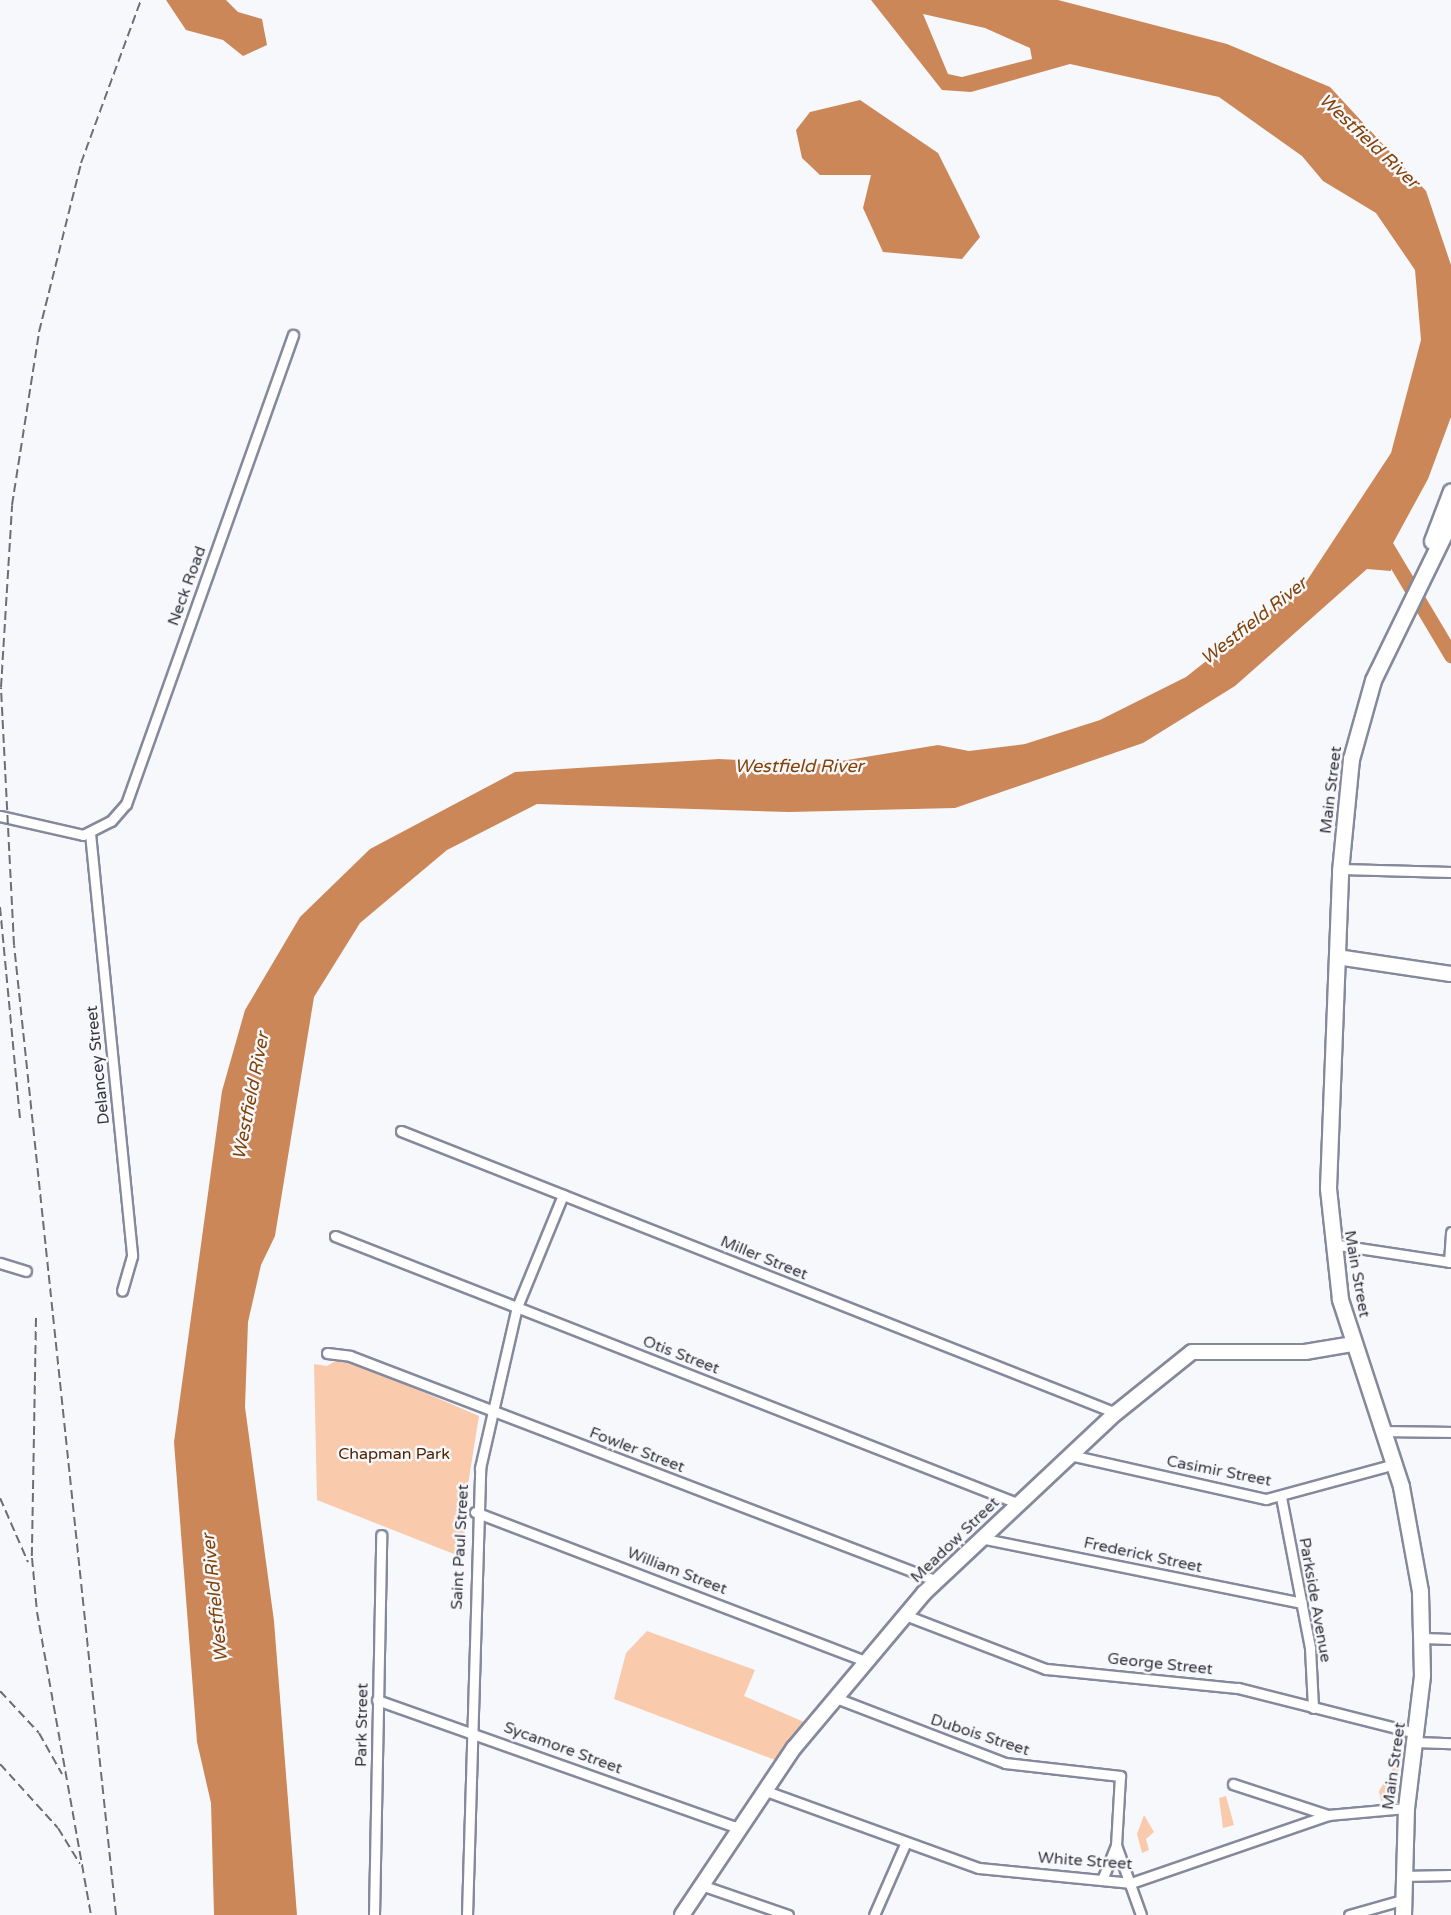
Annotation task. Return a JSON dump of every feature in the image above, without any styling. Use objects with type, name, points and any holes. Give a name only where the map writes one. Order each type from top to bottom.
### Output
[{"type":"main road","points":[[1423,568],[1451,490]]},
{"type":"main road","points":[[1423,568],[1451,520]]},
{"type":"main road","name":"Main Street","points":[[1403,1908],[1402,1876],[1406,1808],[1416,1737],[1423,1638],[1414,1545],[1395,1464],[1353,1344],[1332,1244],[1328,1188],[1341,869],[1358,727],[1392,634],[1423,568]]},
{"type":"street","name":"Neck Road","points":[[90,833],[126,804],[293,335]]},
{"type":"street","points":[[0,816],[66,835],[90,833]]},
{"type":"street","name":"Delancey Street","points":[[90,833],[132,1256],[122,1291]]},
{"type":"street","points":[[1341,869],[1451,872]]},
{"type":"street","points":[[1337,957],[1451,974]]},
{"type":"street","name":"Miller Street","points":[[401,1131],[1116,1413]]},
{"type":"street","name":"Saint Paul Street","points":[[467,1915],[475,1512],[490,1411],[518,1307],[563,1194]]},
{"type":"street","points":[[1332,1244],[1450,1262],[1451,1232]]},
{"type":"street","name":"Otis Street","points":[[335,1236],[1017,1503]]},
{"type":"street","points":[[0,1263],[26,1271]]},
{"type":"street","name":"Meadow Street","points":[[682,1915],[739,1828],[836,1698],[935,1580],[1116,1413],[1192,1352],[1314,1352],[1353,1344]]},
{"type":"street","name":"Fowler Street","points":[[327,1353],[350,1356],[935,1580]]},
{"type":"street","points":[[1384,1431],[1451,1432]]},
{"type":"street","name":"Casimir Street","points":[[1070,1455],[1266,1499],[1281,1497],[1395,1464]]},
{"type":"street","name":"Parkside Avenue","points":[[1281,1497],[1301,1603],[1313,1708]]},
{"type":"street","name":"William Street","points":[[475,1512],[866,1661]]},
{"type":"street","name":"Park Street","points":[[374,1915],[381,1534]]},
{"type":"street","name":"Frederick Street","points":[[979,1537],[1301,1603]]},
{"type":"street","name":"George Street","points":[[905,1615],[1046,1669],[1227,1686],[1416,1737],[1451,1743]]},
{"type":"street","points":[[1423,1638],[1451,1639]]},
{"type":"street","name":"Dubois Street","points":[[836,1698],[1005,1762],[1120,1776],[1116,1845]]},
{"type":"street","name":"Sycamore Street","points":[[377,1700],[470,1730],[739,1828]]},
{"type":"street","points":[[1233,1784],[1328,1815]]},
{"type":"street","name":"White Street","points":[[766,1791],[906,1844],[979,1868],[1131,1883],[1328,1815],[1406,1808]]},
{"type":"street","points":[[874,1915],[906,1844]]},
{"type":"street","points":[[1102,1880],[1116,1845]]},
{"type":"street","points":[[1116,1845],[1142,1915]]},
{"type":"street","points":[[1402,1876],[1451,1875]]},
{"type":"street","points":[[701,1885],[788,1915]]},
{"type":"street","points":[[1349,1915],[1403,1908]]},
{"type":"green space","name":"Chapman Park","points":[[342,1357],[479,1416],[465,1503],[464,1558],[317,1500],[314,1364],[327,1366]]},
{"type":"green space","points":[[647,1631],[755,1670],[744,1696],[804,1722],[778,1761],[614,1699],[626,1653]]},
{"type":"green space","points":[[1401,1755],[1394,1796],[1381,1801],[1379,1791]]},
{"type":"green space","points":[[1226,1796],[1234,1825],[1223,1828],[1219,1798]]},
{"type":"green space","points":[[1144,1815],[1154,1832],[1146,1839],[1149,1850],[1142,1853],[1137,1834]]},
{"type":"water","points":[[166,0],[226,0],[238,12],[262,19],[267,45],[243,56],[223,40],[186,30]]},
{"type":"water","name":"Westfield River","points":[[871,0],[1058,0],[1227,44],[1330,87],[1426,191],[1451,265],[1451,417],[1428,479],[1392,545],[1391,571],[1367,569],[1235,686],[1143,743],[955,808],[789,812],[537,804],[447,850],[360,923],[314,997],[275,1236],[261,1265],[248,1322],[245,1407],[274,1621],[297,1915],[214,1915],[211,1803],[197,1742],[174,1442],[222,1091],[245,1010],[300,917],[370,849],[515,772],[719,759],[823,764],[938,745],[969,751],[1025,744],[1100,720],[1186,677],[1306,582],[1391,453],[1421,340],[1415,270],[1376,213],[1323,181],[1302,156],[1219,97],[1070,64],[971,92],[942,90]],"holes":[[[923,14],[985,28],[1030,48],[1032,59],[962,77],[948,74]]]},
{"type":"water","points":[[860,100],[938,153],[980,237],[962,259],[883,252],[863,208],[871,175],[820,175],[802,158],[796,130],[810,112]]},
{"type":"waterway","points":[[1380,536],[1451,655]]},
{"type":"railway","points":[[116,1915],[14,945],[1,687],[12,505],[39,332],[81,163],[141,0]]},
{"type":"railway","points":[[0,907],[20,1119]]},
{"type":"railway","points":[[36,1318],[32,1558],[37,1612],[91,1915]]},
{"type":"railway","points":[[0,1498],[28,1562]]},
{"type":"railway","points":[[0,1691],[39,1733],[62,1774]]},
{"type":"railway","points":[[0,1764],[58,1828],[80,1864]]}]
